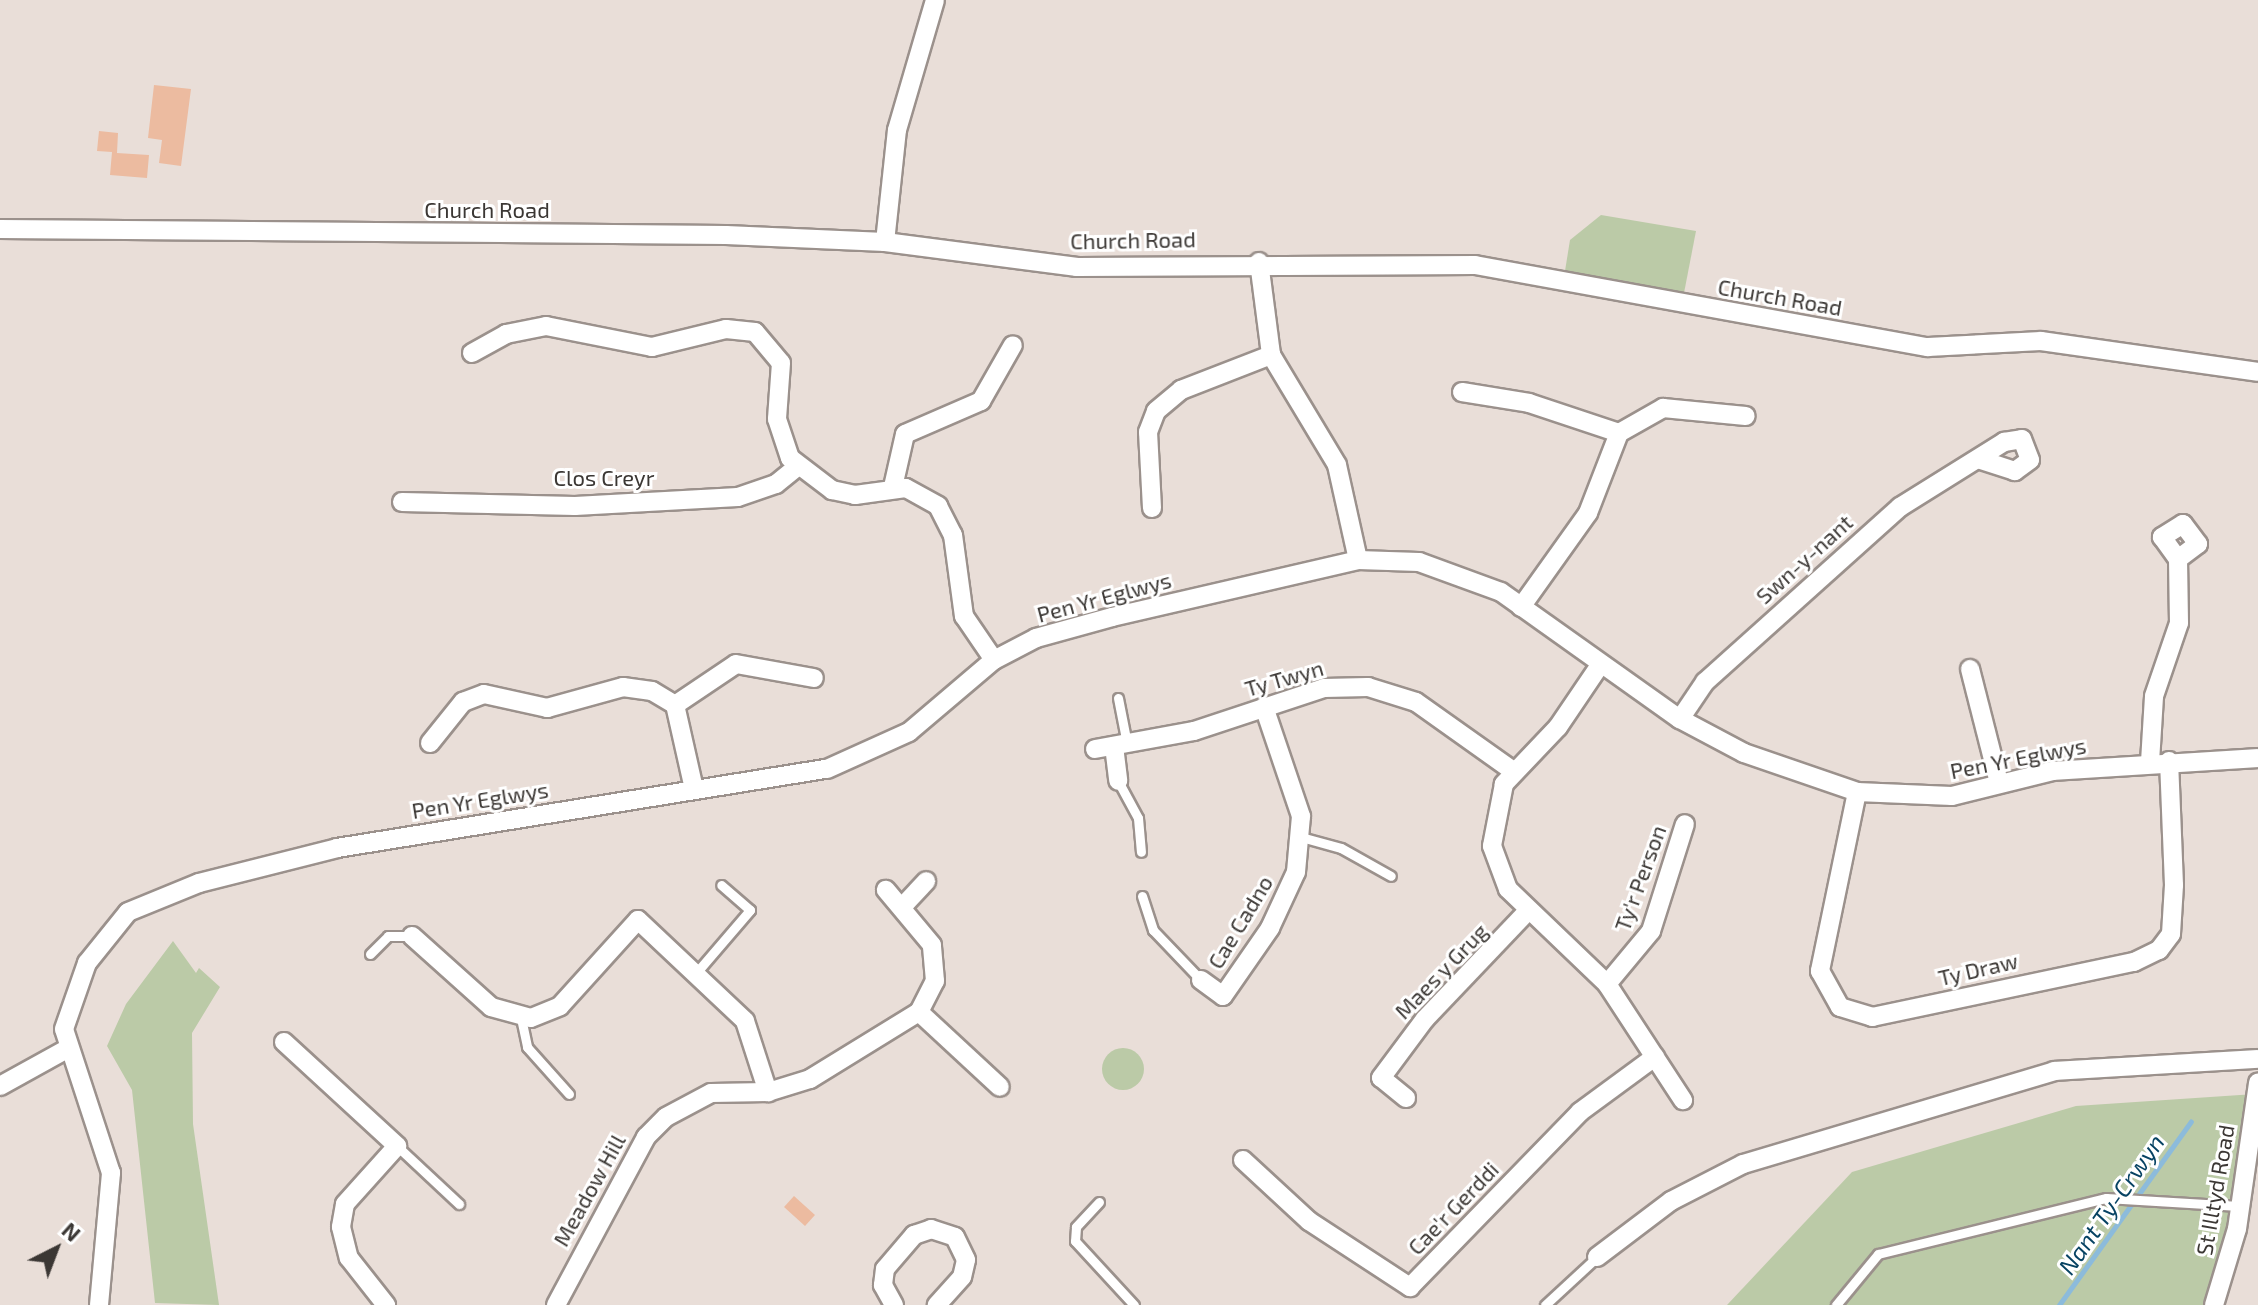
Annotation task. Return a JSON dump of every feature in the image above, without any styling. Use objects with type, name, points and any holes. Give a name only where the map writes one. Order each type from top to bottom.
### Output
[{"type":"street","points":[[885,242],[897,130],[935,0]]},
{"type":"street","name":"Church Road","points":[[0,229],[885,242],[1077,267],[1259,262],[1475,265],[1928,347],[2041,341],[2258,372]]},
{"type":"street","points":[[1259,262],[1271,355],[1337,465],[1358,560]]},
{"type":"street","points":[[472,353],[506,334],[546,326],[652,347],[726,329],[755,332],[781,363],[777,419],[797,467],[843,493],[893,487],[917,492],[944,515],[964,616],[994,660]]},
{"type":"street","points":[[893,487],[905,434],[981,401],[1013,345]]},
{"type":"street","points":[[1152,508],[1148,432],[1156,411],[1181,390],[1271,355]]},
{"type":"street","points":[[1462,392],[1529,403],[1619,433]]},
{"type":"street","points":[[1521,607],[1588,513],[1619,433],[1663,408],[1746,416]]},
{"type":"street","name":"Swn-y-nant","points":[[1680,719],[1705,682],[1900,507],[1981,460]]},
{"type":"street","name":"Clos Creyr","points":[[402,502],[575,506],[738,497],[776,484],[797,467]]},
{"type":"street","points":[[2150,762],[2154,696],[2179,623],[2178,559]]},
{"type":"street","name":"Pen Yr Eglwys","points":[[99,1305],[111,1173],[67,1049],[69,1006],[87,963],[120,920],[151,901],[337,848],[827,769],[874,751],[909,732],[994,660],[1084,625],[1358,560],[1440,566],[1521,607],[1680,719],[1796,776],[1857,792],[1952,796],[1999,783],[2150,762],[2258,758]]},
{"type":"street","points":[[675,705],[736,664],[814,678]]},
{"type":"street","points":[[1600,665],[1558,727],[1513,771],[1493,814],[1492,846],[1501,876],[1528,911],[1607,984],[1683,1100]]},
{"type":"street","points":[[1970,669],[1999,783]]},
{"type":"street","points":[[430,743],[463,702],[484,694],[547,708],[623,687],[652,691],[675,705],[694,789]]},
{"type":"street","name":"Ty Twyn","points":[[1095,749],[1264,707],[1324,688],[1390,692],[1441,717],[1513,771]]},
{"type":"street","name":"Cae Cadno","points":[[1201,980],[1223,996],[1289,893],[1301,837],[1295,793],[1264,707]]},
{"type":"street","points":[[1118,781],[1120,745]]},
{"type":"street","name":"Ty Draw","points":[[1857,792],[1820,971],[1840,1007],[1872,1017],[2134,962],[2159,950],[2171,934],[2174,885],[2169,761]]},
{"type":"street","name":"Ty'r Person","points":[[1607,984],[1651,931],[1685,824]]},
{"type":"street","points":[[903,906],[926,881]]},
{"type":"street","points":[[886,890],[903,906],[935,957],[935,981],[919,1012],[1000,1087]]},
{"type":"street","name":"Maes y Grug","points":[[1406,1098],[1381,1078],[1425,1019],[1528,911]]},
{"type":"street","points":[[412,936],[491,1007],[521,1018],[560,1006],[638,920],[745,1021],[768,1092]]},
{"type":"street","name":"Meadow Hill","points":[[556,1305],[656,1126],[711,1093],[768,1092],[829,1070],[919,1012]]},
{"type":"street","points":[[284,1042],[397,1146],[345,1204],[341,1227],[349,1258],[386,1305]]},
{"type":"street","points":[[0,1086],[67,1049]]},
{"type":"street","name":"Cae'r Gerddi","points":[[1243,1160],[1309,1221],[1410,1287],[1580,1112],[1655,1057]]},
{"type":"street","points":[[1597,1257],[1671,1201],[1758,1159],[2054,1071],[2258,1059]]},
{"type":"street","name":"St Illtyd Road","points":[[2214,1305],[2253,1151],[2258,1083]]},
{"type":"street","points":[[894,1305],[883,1285],[885,1269],[914,1235],[931,1229],[948,1232],[964,1251],[965,1269],[947,1302]]},
{"type":"lane","points":[[1118,698],[1120,745]]},
{"type":"lane","points":[[1118,781],[1138,818],[1141,852]]},
{"type":"lane","points":[[1301,837],[1354,854],[1391,876]]},
{"type":"lane","points":[[696,973],[750,910],[721,885]]},
{"type":"lane","points":[[1142,896],[1153,930],[1201,980]]},
{"type":"lane","points":[[370,954],[388,936],[412,936]]},
{"type":"lane","points":[[521,1018],[527,1047],[569,1094]]},
{"type":"lane","points":[[397,1146],[459,1204]]},
{"type":"lane","points":[[1836,1305],[1878,1254],[2106,1198],[2239,1206]]},
{"type":"lane","points":[[1099,1202],[1076,1227],[1075,1241],[1134,1305]]},
{"type":"lane","points":[[1545,1305],[1597,1257]]},
{"type":"green space","points":[[1601,215],[1696,231],[1684,293],[1565,271],[1570,240]]},
{"type":"green space","points":[[173,941],[196,973],[199,968],[220,987],[192,1033],[193,1124],[219,1305],[155,1303],[132,1090],[107,1046],[126,1004]]},
{"type":"green space","points":[[1123,1048],[1138,1054],[1144,1069],[1138,1084],[1123,1090],[1108,1084],[1102,1069],[1108,1054]]},
{"type":"green space","points":[[2255,1094],[2214,1305],[1727,1305],[1852,1172],[2076,1106]]},
{"type":"building","points":[[154,85],[191,89],[181,166],[159,163],[162,140],[148,138]]},
{"type":"building","points":[[99,131],[118,133],[117,153],[149,155],[147,178],[110,175],[112,152],[97,151]]},
{"type":"building","points":[[794,1196],[815,1215],[805,1226],[784,1207]]},
{"type":"waterway","name":"Nant Ty-Crwyn","points":[[2059,1305],[2191,1121]]}]
